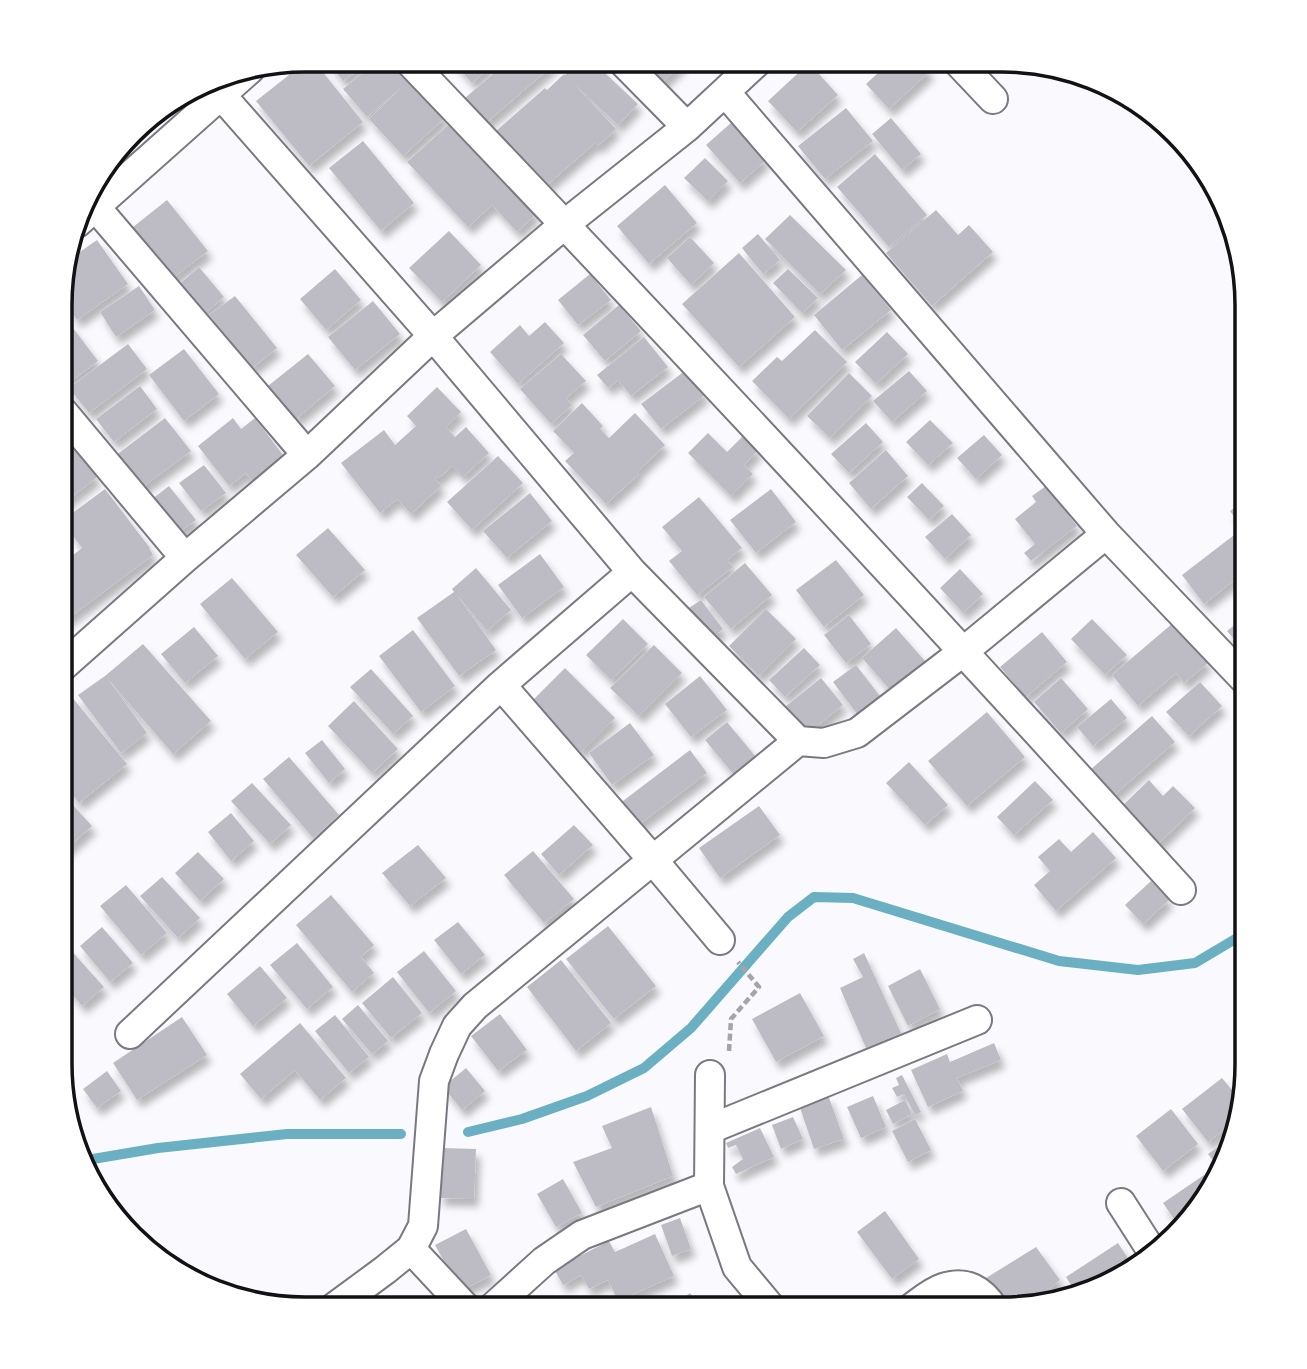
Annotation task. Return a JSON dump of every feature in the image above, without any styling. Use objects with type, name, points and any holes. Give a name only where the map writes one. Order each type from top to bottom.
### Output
[{"type":"street","points":[[419,72],[964,651],[1181,890]]},
{"type":"street","points":[[633,72],[687,127]]},
{"type":"street","points":[[72,658],[307,455],[433,336],[565,224],[687,127],[746,72]]},
{"type":"street","points":[[967,72],[993,99]]},
{"type":"street","points":[[215,90],[433,336],[632,572],[798,741],[824,743],[858,733],[964,651],[1106,534]]},
{"type":"street","points":[[98,198],[210,92]]},
{"type":"street","points":[[725,92],[1106,534],[1235,669]]},
{"type":"street","points":[[90,213],[307,455]]},
{"type":"street","points":[[72,423],[185,558]]},
{"type":"street","points":[[130,1034],[501,685],[632,572]]},
{"type":"street","points":[[501,685],[720,940]]},
{"type":"street","points":[[349,1297],[411,1249],[423,1226],[435,1081],[457,1026],[475,1006],[798,741]]},
{"type":"street","points":[[710,1129],[977,1020]]},
{"type":"street","points":[[710,1075],[709,1186],[737,1267],[762,1297]]},
{"type":"street","points":[[504,1297],[544,1261],[582,1235],[709,1186]]},
{"type":"street","points":[[1121,1203],[1148,1246]]},
{"type":"street","points":[[411,1249],[456,1297]]},
{"type":"street","points":[[928,1297],[942,1288],[965,1284],[986,1297]]},
{"type":"path","points":[[710,1075],[729,1056],[731,1019],[759,987]]},
{"type":"building","points":[[323,72],[363,122],[309,166],[256,101],[292,73]]},
{"type":"building","points":[[336,72],[355,72],[343,81]]},
{"type":"building","points":[[364,72],[405,72],[446,117],[403,156],[369,119],[403,86],[367,117],[343,89]]},
{"type":"building","points":[[462,72],[484,72],[472,83]]},
{"type":"building","points":[[495,72],[545,72],[486,123],[465,98]]},
{"type":"building","points":[[568,72],[604,72],[638,104],[618,125],[575,85],[616,129],[598,146],[595,143],[546,186],[496,131],[545,88],[547,90]]},
{"type":"building","points":[[644,72],[673,72],[658,87]]},
{"type":"building","points":[[799,72],[817,72],[838,95],[797,132],[768,101]]},
{"type":"building","points":[[879,72],[929,72],[889,109],[866,84]]},
{"type":"building","points":[[846,108],[873,141],[825,179],[798,146]]},
{"type":"building","points":[[457,117],[536,214],[517,232],[492,205],[468,227],[407,162]]},
{"type":"building","points":[[891,118],[921,154],[902,170],[872,134]]},
{"type":"building","points":[[732,122],[766,160],[740,183],[706,145]]},
{"type":"building","points":[[363,141],[414,203],[381,231],[329,168]]},
{"type":"building","points":[[875,154],[927,215],[889,247],[837,187]]},
{"type":"building","points":[[705,158],[728,181],[708,201],[684,178]]},
{"type":"building","points":[[665,185],[697,223],[649,264],[617,226]]},
{"type":"building","points":[[167,200],[208,251],[169,281],[128,231]]},
{"type":"building","points":[[936,210],[958,235],[969,225],[993,252],[932,306],[886,253]]},
{"type":"building","points":[[790,215],[846,270],[820,294],[765,239]]},
{"type":"building","points":[[449,231],[481,265],[442,302],[409,268]]},
{"type":"building","points":[[758,234],[780,260],[763,274],[742,248]]},
{"type":"building","points":[[690,237],[714,263],[691,285],[667,258]]},
{"type":"building","points":[[97,240],[128,284],[77,320],[72,313],[72,304],[77,254]]},
{"type":"building","points":[[739,253],[795,317],[739,367],[682,304]]},
{"type":"building","points":[[199,267],[224,297],[201,316],[176,287]]},
{"type":"building","points":[[335,269],[361,300],[326,330],[300,299]]},
{"type":"building","points":[[788,269],[818,298],[802,313],[773,283]]},
{"type":"building","points":[[590,274],[611,300],[578,325],[558,300]]},
{"type":"building","points":[[862,275],[891,310],[842,350],[814,315]]},
{"type":"building","points":[[139,286],[155,310],[116,337],[100,312]]},
{"type":"building","points":[[235,296],[277,348],[251,369],[209,315]]},
{"type":"building","points":[[373,301],[400,334],[355,370],[328,337]]},
{"type":"building","points":[[619,305],[641,331],[605,361],[583,335]]},
{"type":"building","points":[[545,322],[564,343],[518,384],[490,352],[520,325],[529,336]]},
{"type":"building","points":[[72,327],[98,361],[72,380]]},
{"type":"building","points":[[815,330],[847,362],[789,419],[752,381],[777,357],[782,361]]},
{"type":"building","points":[[887,332],[908,354],[876,384],[855,362]]},
{"type":"building","points":[[644,337],[668,367],[631,396],[618,380],[608,388],[597,375]]},
{"type":"building","points":[[128,344],[147,369],[89,413],[72,392],[72,386]]},
{"type":"building","points":[[184,349],[219,394],[184,421],[149,375]]},
{"type":"building","points":[[308,354],[335,386],[296,419],[268,386]]},
{"type":"building","points":[[561,354],[586,381],[566,398],[572,405],[551,424],[520,389]]},
{"type":"building","points":[[686,370],[705,395],[661,429],[641,404]]},
{"type":"building","points":[[909,371],[927,391],[892,422],[873,401]]},
{"type":"building","points":[[849,373],[872,396],[830,438],[807,416]]},
{"type":"building","points":[[140,386],[157,409],[114,442],[96,419]]},
{"type":"building","points":[[437,387],[461,412],[446,427],[455,437],[466,427],[489,453],[463,477],[452,466],[437,477],[435,479],[441,486],[411,514],[397,499],[380,513],[341,463],[384,430],[395,445],[416,426],[407,416]]},
{"type":"building","points":[[582,403],[603,426],[600,429],[609,438],[635,413],[665,445],[637,472],[639,474],[606,504],[565,461],[574,453],[553,431]]},
{"type":"building","points":[[165,418],[191,451],[140,489],[115,456]]},
{"type":"building","points":[[233,418],[241,429],[255,418],[286,459],[254,483],[246,473],[229,486],[198,446]]},
{"type":"building","points":[[930,420],[953,443],[928,465],[906,442]]},
{"type":"building","points":[[866,423],[883,442],[849,473],[831,454]]},
{"type":"building","points":[[708,433],[727,452],[743,436],[758,450],[744,465],[753,474],[731,496],[688,453]]},
{"type":"building","points":[[984,435],[1002,455],[976,479],[957,458]]},
{"type":"building","points":[[72,447],[97,477],[72,497]]},
{"type":"building","points":[[886,450],[908,476],[871,509],[849,483]]},
{"type":"building","points":[[498,456],[523,483],[472,530],[447,502]]},
{"type":"building","points":[[204,465],[226,493],[201,511],[179,483]]},
{"type":"building","points":[[922,483],[944,506],[929,520],[907,497]]},
{"type":"building","points":[[169,486],[196,520],[178,533],[152,499]]},
{"type":"building","points":[[1046,486],[1077,526],[1031,561],[1024,553],[1035,544],[1015,519],[1036,502],[1032,496]]},
{"type":"building","points":[[105,489],[153,555],[72,616],[72,556],[82,548],[72,534],[72,513]]},
{"type":"building","points":[[771,489],[796,522],[756,553],[730,520]]},
{"type":"building","points":[[530,493],[552,521],[507,558],[483,531]]},
{"type":"building","points":[[699,497],[742,548],[727,560],[733,567],[697,595],[669,561],[682,551],[662,527]]},
{"type":"building","points":[[952,514],[971,535],[945,559],[925,537]]},
{"type":"building","points":[[328,528],[365,570],[333,597],[296,555]]},
{"type":"building","points":[[1235,534],[1235,579],[1204,604],[1182,575]]},
{"type":"building","points":[[540,554],[564,587],[522,618],[498,585]]},
{"type":"building","points":[[836,560],[864,595],[824,627],[796,590]]},
{"type":"building","points":[[745,563],[772,595],[731,629],[704,597]]},
{"type":"building","points":[[476,568],[511,610],[487,631],[457,595],[496,650],[459,676],[417,618],[454,592],[452,589]]},
{"type":"building","points":[[960,569],[983,594],[963,613],[940,588]]},
{"type":"building","points":[[232,578],[278,632],[245,659],[200,604]]},
{"type":"building","points":[[701,600],[723,629],[712,638],[689,608]]},
{"type":"building","points":[[766,609],[796,639],[759,676],[729,646]]},
{"type":"building","points":[[849,615],[871,644],[846,663],[824,635]]},
{"type":"building","points":[[623,619],[648,644],[611,680],[586,655]]},
{"type":"building","points":[[1092,619],[1127,655],[1105,675],[1071,639]]},
{"type":"building","points":[[1173,623],[1208,663],[1184,683],[1176,673],[1138,706],[1112,675]]},
{"type":"building","points":[[1235,625],[1235,640],[1227,631]]},
{"type":"building","points":[[194,627],[218,656],[185,683],[161,654]]},
{"type":"building","points":[[896,628],[925,661],[891,691],[862,658]]},
{"type":"building","points":[[413,630],[455,686],[421,712],[379,656]]},
{"type":"building","points":[[1042,632],[1067,662],[1026,697],[1000,667]]},
{"type":"building","points":[[143,644],[211,721],[173,754],[108,679],[147,733],[121,753],[78,695]]},
{"type":"building","points":[[654,645],[682,673],[639,716],[610,688]]},
{"type":"building","points":[[804,648],[820,665],[785,697],[769,680]]},
{"type":"building","points":[[856,665],[880,696],[857,714],[833,682]]},
{"type":"building","points":[[565,668],[615,718],[581,752],[531,702]]},
{"type":"building","points":[[371,669],[413,716],[393,734],[350,687]]},
{"type":"building","points":[[700,676],[727,710],[691,737],[665,704]]},
{"type":"building","points":[[821,678],[843,705],[808,733],[786,706]]},
{"type":"building","points":[[1061,678],[1088,709],[1061,733],[1034,702]]},
{"type":"building","points":[[1200,682],[1222,706],[1189,736],[1166,712]]},
{"type":"building","points":[[72,697],[127,764],[79,803],[72,794]]},
{"type":"building","points":[[1111,699],[1127,718],[1093,746],[1077,727]]},
{"type":"building","points":[[354,701],[398,749],[372,773],[328,726]]},
{"type":"building","points":[[987,712],[1025,757],[967,806],[928,761]]},
{"type":"building","points":[[1152,716],[1175,742],[1113,796],[1090,770]]},
{"type":"building","points":[[727,722],[761,763],[739,781],[705,740]]},
{"type":"building","points":[[630,723],[654,755],[612,785],[589,753]]},
{"type":"building","points":[[322,740],[345,769],[329,783],[305,753]]},
{"type":"building","points":[[690,750],[707,773],[636,827],[619,804]]},
{"type":"building","points":[[289,757],[339,815],[313,838],[263,779]]},
{"type":"building","points":[[909,762],[948,805],[925,825],[886,783]]},
{"type":"building","points":[[1149,780],[1163,796],[1173,786],[1195,808],[1156,846],[1120,808]]},
{"type":"building","points":[[1035,781],[1053,800],[1014,835],[997,817]]},
{"type":"building","points":[[252,783],[291,825],[270,844],[231,801]]},
{"type":"building","points":[[72,804],[92,826],[72,844]]},
{"type":"building","points":[[759,806],[780,835],[720,878],[699,848]]},
{"type":"building","points":[[231,813],[254,841],[231,861],[208,832]]},
{"type":"building","points":[[574,825],[593,845],[559,875],[541,854]]},
{"type":"building","points":[[1093,832],[1116,858],[1056,911],[1034,885],[1050,871],[1038,857],[1059,839],[1071,852]]},
{"type":"building","points":[[418,845],[446,878],[410,906],[382,873]]},
{"type":"building","points":[[533,851],[574,899],[544,923],[504,875]]},
{"type":"building","points":[[198,852],[224,879],[200,901],[175,873]]},
{"type":"building","points":[[162,877],[200,918],[178,938],[140,896]]},
{"type":"building","points":[[1151,881],[1169,900],[1143,924],[1125,905]]},
{"type":"building","points":[[126,885],[167,933],[141,955],[100,906]]},
{"type":"building","points":[[331,895],[374,945],[361,957],[374,973],[352,992],[296,925]]},
{"type":"building","points":[[458,922],[485,955],[461,974],[434,940]]},
{"type":"building","points":[[608,926],[656,986],[614,1019],[566,959]]},
{"type":"building","points":[[102,927],[133,963],[110,982],[80,946]]},
{"type":"building","points":[[297,943],[333,987],[307,1009],[270,965]]},
{"type":"building","points":[[72,951],[104,987],[82,1006],[72,994]]},
{"type":"building","points":[[424,951],[456,991],[429,1013],[397,972]]},
{"type":"building","points":[[864,953],[901,1033],[866,1048],[840,988],[863,977],[853,959]]},
{"type":"building","points":[[561,960],[611,1023],[576,1051],[527,987]]},
{"type":"building","points":[[260,966],[287,998],[253,1026],[227,994]]},
{"type":"building","points":[[920,969],[940,1009],[908,1026],[888,986]]},
{"type":"building","points":[[393,977],[422,1013],[391,1038],[362,1003]]},
{"type":"building","points":[[800,993],[824,1036],[776,1062],[752,1019]]},
{"type":"building","points":[[358,1005],[388,1041],[372,1054],[342,1019]]},
{"type":"building","points":[[500,1014],[527,1050],[498,1071],[471,1036]]},
{"type":"building","points":[[335,1015],[369,1057],[349,1073],[315,1031]]},
{"type":"building","points":[[182,1017],[207,1055],[137,1100],[113,1063]]},
{"type":"building","points":[[300,1023],[346,1078],[320,1100],[295,1070],[261,1099],[240,1074]]},
{"type":"building","points":[[994,1043],[1001,1060],[957,1078],[963,1091],[928,1107],[911,1070],[947,1054],[950,1062]]},
{"type":"building","points":[[466,1068],[485,1091],[462,1110],[443,1087]]},
{"type":"building","points":[[107,1071],[121,1091],[97,1108],[83,1089]]},
{"type":"building","points":[[902,1075],[921,1112],[915,1115],[904,1094],[897,1097],[892,1088],[899,1085],[896,1078]]},
{"type":"building","points":[[1222,1078],[1233,1092],[1226,1128],[1208,1142],[1182,1109]]},
{"type":"building","points":[[828,1095],[844,1139],[814,1149],[799,1105]]},
{"type":"building","points":[[873,1096],[886,1127],[861,1138],[847,1107]]},
{"type":"building","points":[[905,1100],[912,1114],[893,1124],[886,1110]]},
{"type":"building","points":[[651,1107],[673,1176],[596,1207],[573,1162],[612,1148],[602,1126]]},
{"type":"building","points":[[1171,1109],[1198,1144],[1163,1171],[1136,1136]]},
{"type":"building","points":[[793,1117],[803,1139],[781,1149],[772,1125]]},
{"type":"building","points":[[915,1119],[931,1150],[908,1162],[892,1131]]},
{"type":"building","points":[[760,1128],[774,1157],[736,1174],[732,1167],[743,1159],[736,1145],[728,1148],[726,1143]]},
{"type":"building","points":[[1220,1145],[1213,1161],[1208,1154]]},
{"type":"building","points":[[442,1148],[476,1149],[474,1199],[439,1198]]},
{"type":"building","points":[[1204,1175],[1206,1177],[1175,1221],[1163,1203]]},
{"type":"building","points":[[563,1179],[582,1213],[556,1227],[537,1194]]},
{"type":"building","points":[[885,1211],[919,1259],[892,1279],[857,1232]]},
{"type":"building","points":[[680,1218],[691,1249],[672,1256],[661,1225]]},
{"type":"building","points":[[466,1229],[491,1275],[461,1291],[435,1245]]},
{"type":"building","points":[[655,1234],[674,1276],[627,1297],[616,1297],[608,1280],[589,1289],[581,1275],[563,1285],[554,1269],[609,1241],[615,1252]]},
{"type":"building","points":[[1118,1243],[1129,1260],[1072,1286],[1066,1277]]},
{"type":"building","points":[[1036,1247],[1060,1280],[1044,1294],[999,1297],[986,1278]]},
{"type":"waterway","points":[[468,1132],[522,1119],[587,1096],[644,1068],[691,1028],[788,917],[814,897],[853,898],[1059,961],[1138,970],[1195,963],[1235,939]]},
{"type":"waterway","points":[[93,1159],[158,1148],[287,1134],[401,1134]]}]
